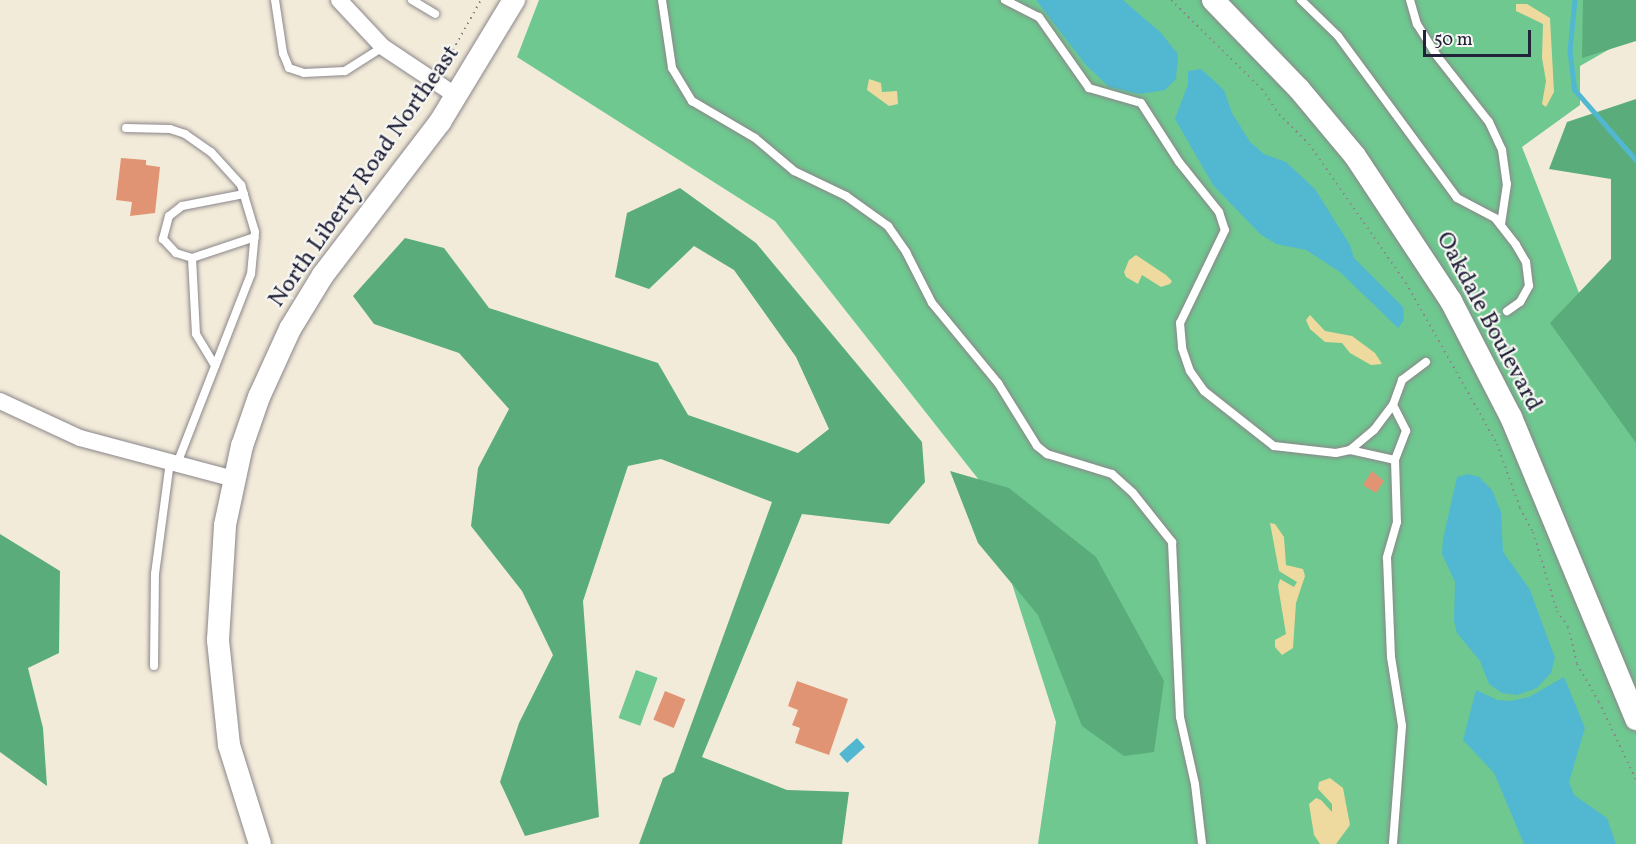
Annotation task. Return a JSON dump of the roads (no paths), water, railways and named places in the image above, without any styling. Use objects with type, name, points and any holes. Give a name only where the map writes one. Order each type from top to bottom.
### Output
[{"type":"main road","name":"North Liberty Road Northeast","points":[[260,844],[229,745],[220,676],[219,574],[234,479],[259,397],[296,320],[346,243],[458,97],[514,0]]},
{"type":"main road","name":"Oakdale Boulevard","points":[[1213,0],[1299,89],[1355,156],[1451,301],[1510,417],[1636,719]]},
{"type":"street","points":[[339,0],[383,47],[458,97]]},
{"type":"street","points":[[0,400],[59,430],[234,479]]},
{"type":"lane","points":[[275,0],[283,53],[289,68],[304,73],[345,71],[383,47]]},
{"type":"lane","points":[[412,0],[435,14]]},
{"type":"lane","points":[[662,0],[672,69],[692,101],[754,138],[794,171],[846,196],[888,226],[906,252],[932,303],[998,383],[1037,446],[1047,454],[1112,474],[1133,493],[1172,542],[1180,717],[1195,784],[1202,844]]},
{"type":"lane","points":[[1005,0],[1039,17],[1089,88],[1141,104],[1179,162],[1219,212],[1224,230],[1180,323],[1182,348],[1195,382],[1274,446],[1322,453],[1350,450],[1395,460]]},
{"type":"lane","points":[[1301,0],[1338,36],[1457,198],[1501,224],[1526,262],[1530,276],[1525,294],[1508,311]]},
{"type":"lane","points":[[1410,0],[1418,24],[1437,56],[1489,122],[1502,150],[1507,184],[1501,224]]},
{"type":"lane","points":[[126,128],[170,129],[185,134],[230,169],[244,194],[255,237],[251,274],[174,463],[155,574],[154,666]]},
{"type":"lane","points":[[244,194],[182,206],[169,216],[163,239],[176,253],[192,258],[255,237]]},
{"type":"lane","points":[[192,258],[196,334],[215,366]]},
{"type":"lane","points":[[1350,450],[1374,430],[1393,405],[1402,380],[1426,362]]},
{"type":"lane","points":[[1393,405],[1406,431],[1395,460],[1397,522],[1387,558],[1391,657],[1402,743],[1393,844]]},
{"type":"water","points":[[1036,0],[1123,0],[1160,32],[1178,54],[1176,79],[1165,90],[1140,94],[1109,87],[1086,65]]},
{"type":"water","points":[[1201,69],[1224,90],[1232,113],[1250,142],[1264,154],[1286,162],[1315,189],[1350,245],[1354,258],[1403,307],[1404,320],[1398,328],[1340,272],[1306,250],[1276,244],[1260,234],[1213,185],[1175,119],[1188,84],[1188,71]]},
{"type":"water","points":[[1468,474],[1479,477],[1492,490],[1501,512],[1503,552],[1530,590],[1555,658],[1551,673],[1537,688],[1517,695],[1502,693],[1489,684],[1480,661],[1457,633],[1454,621],[1455,582],[1442,554],[1443,539],[1457,477]]},
{"type":"water","points":[[1564,677],[1585,728],[1569,782],[1574,795],[1607,818],[1616,844],[1524,844],[1494,773],[1463,740],[1476,690],[1497,700],[1510,701],[1529,697]]},
{"type":"water","points":[[857,738],[865,747],[847,763],[839,754]]},
{"type":"waterway","points":[[1575,0],[1570,51],[1575,90],[1636,160]]}]
